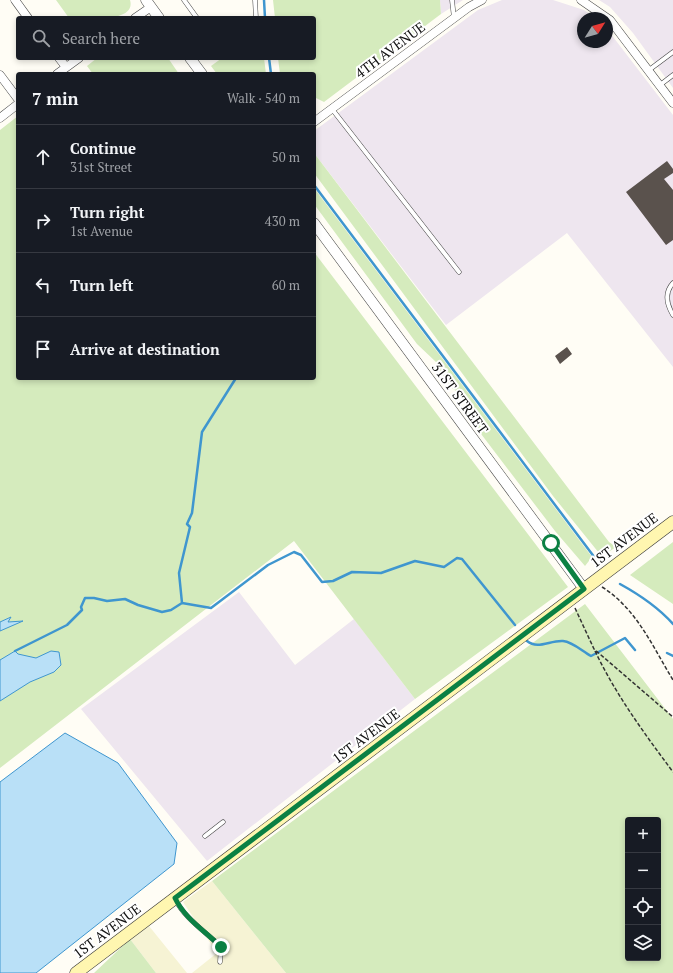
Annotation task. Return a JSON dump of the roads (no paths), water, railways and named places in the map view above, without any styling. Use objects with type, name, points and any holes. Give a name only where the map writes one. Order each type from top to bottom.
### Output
[{"type":"main road","name":"1ST AVENUE","points":[[76,973],[673,522]]},
{"type":"street","points":[[14,0],[26,16]]},
{"type":"street","name":"4TH AVENUE","points":[[316,121],[454,18],[482,0]]},
{"type":"street","points":[[581,0],[597,9],[613,24],[673,103]]},
{"type":"street","points":[[137,16],[148,3],[158,16]]},
{"type":"street","points":[[61,60],[66,67]]},
{"type":"street","points":[[60,72],[76,60]]},
{"type":"street","points":[[192,60],[200,72]]},
{"type":"street","points":[[0,75],[16,96]]},
{"type":"street","points":[[0,118],[16,106]]},
{"type":"street","name":"31ST STREET","points":[[316,226],[589,585]]},
{"type":"lane","points":[[184,0],[196,16]]},
{"type":"lane","points":[[255,0],[256,16]]},
{"type":"lane","points":[[452,0],[454,18]]},
{"type":"lane","points":[[649,70],[673,52]]},
{"type":"lane","points":[[660,85],[673,75]]},
{"type":"lane","points":[[332,109],[459,272]]},
{"type":"lane","points":[[673,283],[670,286],[666,299],[673,315]]},
{"type":"lane","points":[[205,836],[223,822]]},
{"type":"lane","points":[[175,898],[184,915],[208,934],[221,947],[220,962]]},
{"type":"water","points":[[11,617],[8,622],[23,621],[0,631],[0,622]]},
{"type":"water","points":[[15,651],[18,654],[36,658],[51,651],[59,652],[61,665],[54,672],[30,682],[0,701],[0,660]]},
{"type":"water","points":[[65,733],[118,763],[177,843],[174,864],[36,973],[0,973],[0,782]]},
{"type":"waterway","points":[[264,0],[265,16]]},
{"type":"waterway","points":[[269,60],[271,72]]},
{"type":"waterway","points":[[316,188],[595,558]]},
{"type":"waterway","points":[[235,380],[202,432],[192,513],[187,524],[190,527],[179,573],[182,603],[211,608],[268,565],[294,552],[301,555],[322,582],[333,581],[352,572],[381,573],[415,561],[444,567],[457,558],[462,559],[515,625]]},
{"type":"waterway","points":[[620,584],[635,592],[661,612],[673,624]]},
{"type":"waterway","points":[[15,651],[67,625],[82,610],[81,607],[85,598],[94,598],[107,601],[125,599],[138,605],[162,612],[171,610],[182,603]]},
{"type":"waterway","points":[[527,641],[535,645],[563,641],[574,645],[591,656],[625,638],[635,650]]},
{"type":"waterway","points":[[667,653],[673,656]]}]
